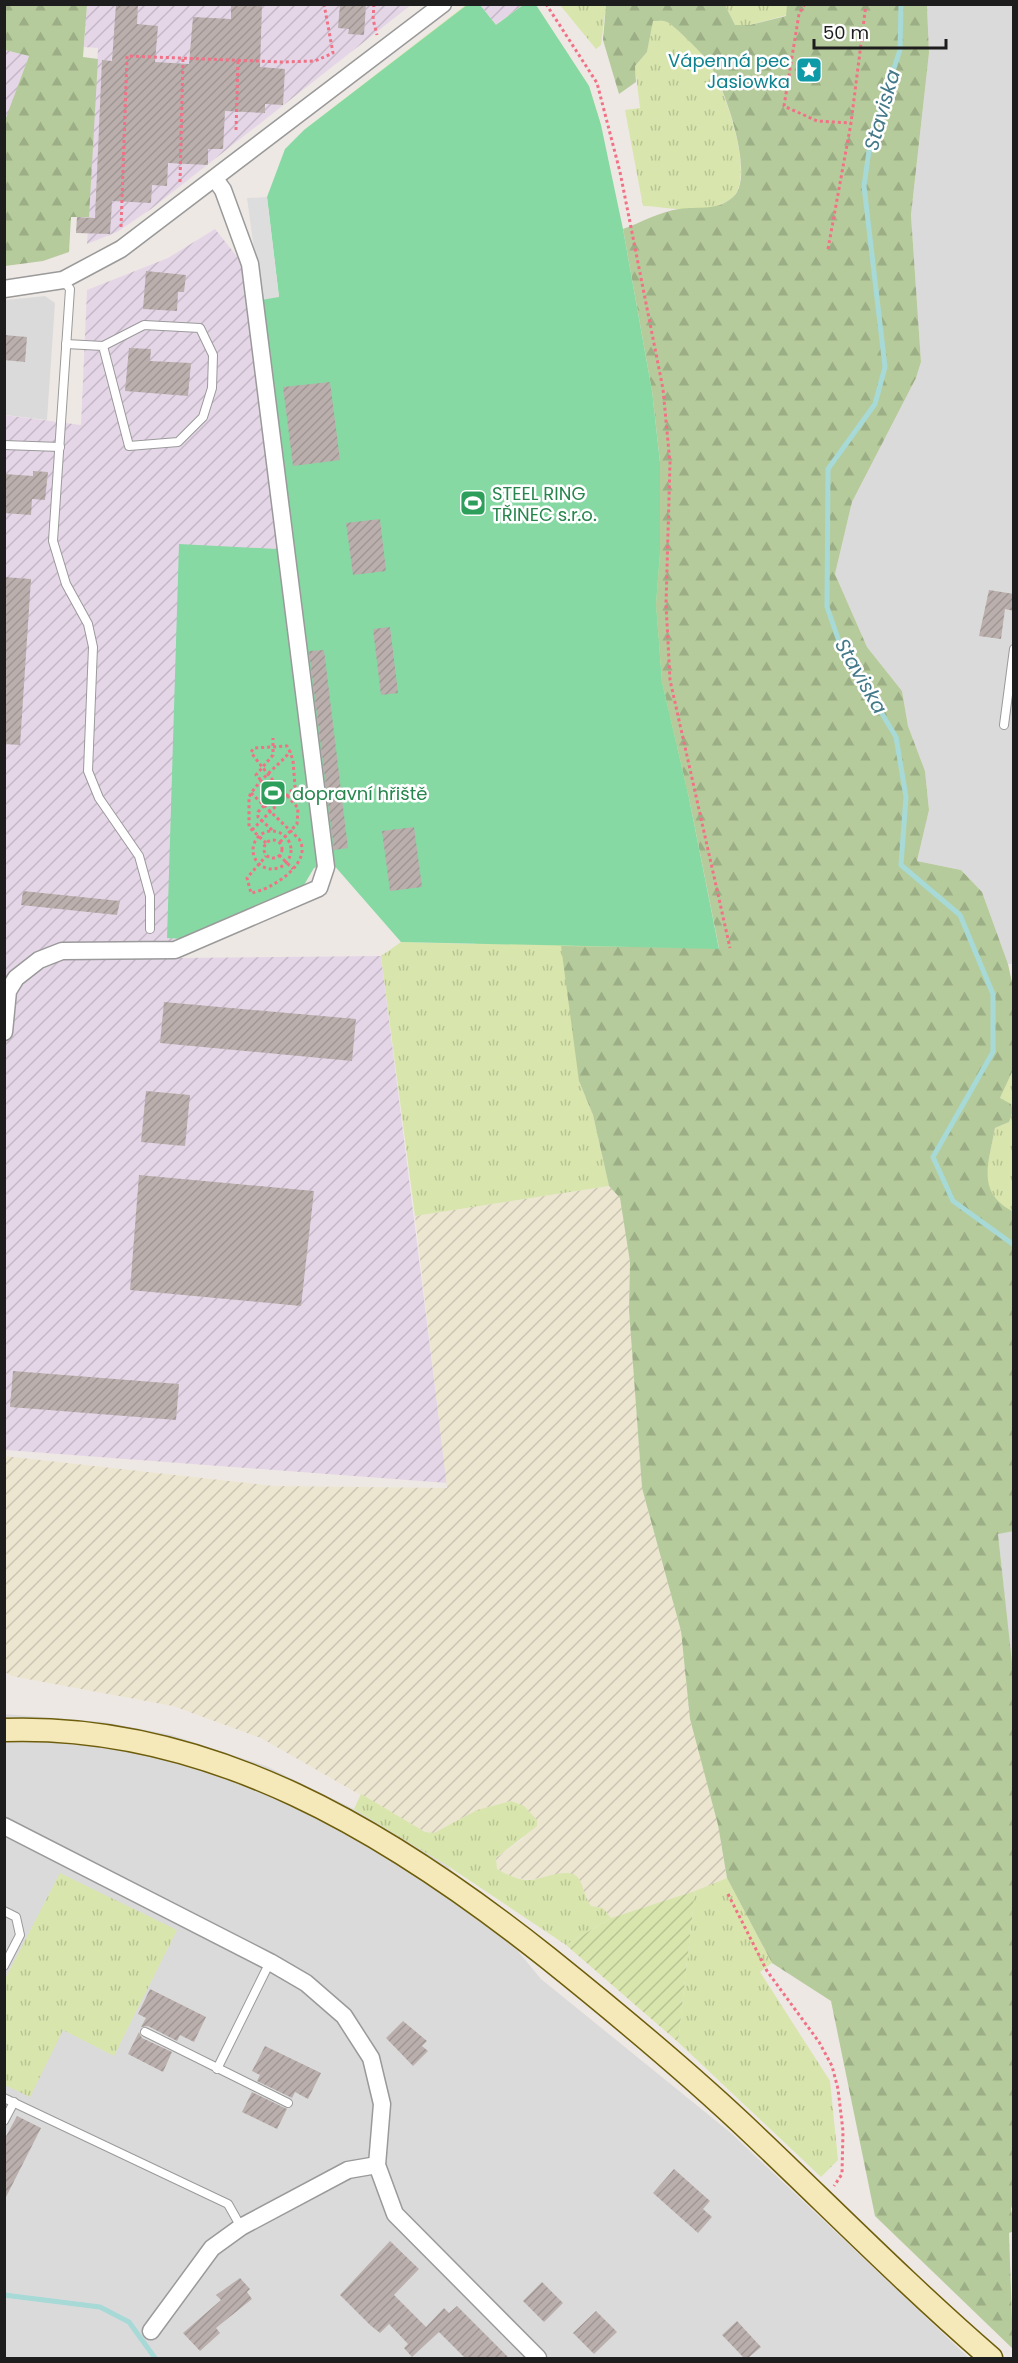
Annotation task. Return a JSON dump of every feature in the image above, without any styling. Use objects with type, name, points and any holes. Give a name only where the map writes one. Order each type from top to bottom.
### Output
[{"type":"street","points":[[4,289],[63,280],[121,249],[443,4]]},
{"type":"street","points":[[4,1032],[8,991],[16,978],[39,960],[62,951],[175,950],[319,888],[326,867],[250,264],[223,190],[215,179]]},
{"type":"street","points":[[4,1730],[57,1730],[159,1745],[268,1780],[316,1802],[372,1834],[478,1902],[618,2014],[754,2135],[930,2306],[991,2358]]},
{"type":"street","points":[[4,1826],[270,1962],[306,1983],[344,2016],[371,2058],[382,2104],[377,2165],[395,2214],[538,2358]]},
{"type":"street","points":[[152,2331],[212,2248],[241,2227],[348,2170],[377,2165]]},
{"type":"lane","points":[[63,280],[70,289],[53,541],[66,584],[88,624],[93,647],[88,771],[99,798],[140,856],[150,896],[150,929]]},
{"type":"lane","points":[[66,344],[103,346],[144,325],[200,328],[213,355],[212,388],[203,417],[178,442],[129,446],[103,346]]},
{"type":"lane","points":[[4,445],[60,447]]},
{"type":"lane","points":[[1004,725],[1014,649]]},
{"type":"lane","points":[[4,1911],[16,1917],[20,1935],[4,1966]]},
{"type":"lane","points":[[217,2069],[270,1962]]},
{"type":"lane","points":[[145,2032],[288,2103]]},
{"type":"lane","points":[[4,2098],[228,2204],[241,2227]]},
{"type":"lane","points":[[4,2121],[14,2102]]},
{"type":"path","points":[[121,249],[127,56],[315,61],[333,53],[324,4]]},
{"type":"path","points":[[374,4],[373,19],[384,50]]},
{"type":"path","points":[[546,4],[597,83],[620,171],[663,389],[670,463],[666,604],[670,680],[730,948]]},
{"type":"path","points":[[805,4],[799,14],[784,106],[817,121],[851,123]]},
{"type":"path","points":[[828,249],[851,123],[866,4]]},
{"type":"path","points":[[179,206],[183,58]]},
{"type":"path","points":[[236,129],[238,60]]},
{"type":"path","points":[[272,830],[260,837],[253,850],[259,864],[273,869],[287,863],[292,849],[284,838],[262,820],[258,812],[273,795],[256,775],[273,755],[273,738]]},
{"type":"path","points":[[252,830],[288,795],[296,782],[288,746],[251,750],[268,775],[288,795],[299,813],[297,824],[279,843]]},
{"type":"path","points":[[266,843],[248,824],[251,793],[290,752]]},
{"type":"path","points":[[251,793],[291,831],[302,846],[293,869],[271,886],[251,893],[247,878],[266,856]]},
{"type":"path","points":[[266,843],[274,840],[279,843],[281,851],[274,858],[266,856]]},
{"type":"path","points":[[266,843],[264,848],[266,856]]},
{"type":"path","points":[[279,855],[293,869]]},
{"type":"path","points":[[728,1894],[767,1971],[819,2042],[831,2066],[838,2089],[843,2131],[842,2174],[822,2202]]},
{"type":"shaded area","points":[[87,5],[411,5],[151,209],[117,232],[87,244],[98,48],[84,47]]},
{"type":"shaded area","points":[[480,5],[523,5],[496,25]]},
{"type":"shaded area","points":[[927,5],[1013,5],[1013,964],[1008,964],[982,892],[961,870],[917,861],[929,810],[925,771],[908,726],[902,691],[867,647],[835,574],[852,502],[916,378],[921,362],[911,215],[929,53]]},
{"type":"shaded area","points":[[5,50],[29,56],[5,123]]},
{"type":"shaded area","points":[[267,197],[279,297],[261,300],[247,198]]},
{"type":"shaded area","points":[[215,229],[243,264],[292,547],[277,549],[167,937],[174,938],[174,958],[381,956],[447,1483],[5,1450],[4,415],[81,425],[87,290],[168,258]]},
{"type":"shaded area","points":[[45,296],[55,303],[47,420],[5,415],[5,300]]},
{"type":"shaded area","points":[[609,1186],[620,1197],[630,1262],[629,1310],[642,1488],[681,1631],[690,1719],[718,1825],[727,1878],[695,1891],[611,1918],[603,1908],[591,1906],[583,1894],[579,1879],[567,1873],[528,1880],[510,1876],[497,1869],[496,1858],[524,1838],[511,1801],[477,1810],[434,1833],[425,1832],[261,1738],[173,1706],[11,1676],[4,1671],[4,1456],[274,1486],[447,1488],[415,1216]]},
{"type":"shaded area","points":[[1013,1531],[1013,1681],[998,1533]]},
{"type":"shaded area","points":[[4,1714],[104,1722],[172,1735],[266,1766],[364,1814],[448,1866],[541,1979],[731,2133],[969,2358],[5,2358]]},
{"type":"green space","name":"STEEL RING TŘINEC s.r.o.","points":[[467,4],[480,5],[496,25],[523,5],[536,5],[589,86],[601,125],[652,391],[689,798],[699,947],[695,948],[579,1081],[593,1115],[609,1186],[415,1216],[381,956],[401,942],[475,944],[304,130]]},
{"type":"green space","points":[[5,5],[87,5],[83,57],[98,59],[89,217],[71,217],[69,252],[43,261],[5,266],[4,123],[29,56],[5,50]]},
{"type":"green space","name":"STEEL RING TŘINEC s.r.o.","points":[[467,5],[480,5],[496,25],[523,5],[536,5],[589,86],[601,125],[623,229],[652,391],[660,462],[660,553],[656,604],[662,682],[689,798],[719,949],[401,942],[332,863],[314,868],[304,885],[182,939],[167,938],[179,544],[277,549],[292,547],[256,263],[279,297],[267,197],[285,149],[304,130]]},
{"type":"green space","points":[[560,5],[606,5],[601,45],[596,49]]},
{"type":"green space","points":[[606,5],[725,5],[735,25],[750,25],[786,16],[787,5],[927,5],[929,53],[911,215],[921,362],[916,378],[852,502],[835,574],[867,647],[902,691],[908,726],[925,771],[929,810],[917,861],[961,870],[982,892],[1008,964],[1013,987],[1013,1070],[1000,1098],[1011,1104],[1013,1111],[1009,1122],[995,1128],[988,1176],[989,1186],[994,1195],[1014,1212],[1014,1531],[998,1534],[1014,1681],[1014,2201],[1011,2209],[1014,2231],[1009,2233],[1013,2349],[875,2216],[831,2001],[772,1963],[727,1878],[718,1825],[690,1719],[681,1631],[642,1488],[629,1310],[630,1262],[620,1198],[609,1186],[593,1115],[579,1081],[561,946],[719,948],[689,798],[662,682],[656,604],[660,553],[660,462],[652,391],[623,229],[672,210],[722,204],[735,195],[740,183],[741,167],[734,125],[719,83],[704,56],[670,24],[664,21],[653,21],[647,52],[635,66],[636,82],[619,94],[603,40]]},
{"type":"green space","points":[[725,5],[787,5],[787,15],[750,25],[735,25]]},
{"type":"green space","points":[[653,20],[670,24],[704,56],[719,84],[734,127],[741,170],[739,187],[732,198],[711,208],[689,210],[643,206],[625,110],[640,108],[635,66],[647,52]]},
{"type":"green space","points":[[1013,1070],[1013,1212],[993,1195],[987,1176],[995,1128],[1009,1122],[1000,1098]]},
{"type":"green space","points":[[361,1794],[425,1832],[434,1833],[477,1810],[511,1801],[524,1806],[537,1820],[537,1826],[496,1858],[497,1869],[525,1880],[563,1873],[575,1875],[591,1906],[603,1908],[611,1918],[566,1945],[448,1866],[354,1809]]},
{"type":"green space","points":[[60,1873],[177,1930],[114,2056],[63,2030],[30,2097],[5,2085],[5,1979]]},
{"type":"green space","points":[[727,1878],[772,1963],[760,1972],[830,2081],[838,2160],[821,2177],[678,2042],[695,1891]]},
{"type":"green space","points":[[695,1891],[678,2042],[566,1945],[611,1918]]},
{"type":"building","points":[[116,4],[138,4],[137,24],[158,26],[155,62],[189,64],[193,17],[231,19],[231,4],[262,4],[260,67],[285,69],[283,105],[265,104],[265,113],[225,111],[223,149],[208,149],[208,165],[168,163],[167,186],[152,185],[151,203],[112,201],[110,234],[76,233],[77,217],[95,218],[102,60],[112,61]]},
{"type":"building","points":[[340,4],[366,4],[364,35],[348,34],[349,29],[338,28]]},
{"type":"building","points":[[146,271],[186,275],[184,292],[178,292],[177,311],[143,309]]},
{"type":"building","points":[[4,335],[27,337],[25,362],[4,360]]},
{"type":"building","points":[[129,348],[151,349],[150,361],[191,363],[188,396],[125,391]]},
{"type":"building","points":[[330,382],[340,460],[293,466],[283,387]]},
{"type":"building","points":[[33,471],[48,472],[45,500],[32,499],[31,515],[4,513],[4,474],[33,476]]},
{"type":"building","points":[[380,519],[386,571],[353,575],[346,523]]},
{"type":"building","points":[[4,577],[31,579],[20,745],[4,744]]},
{"type":"building","points":[[989,590],[1014,594],[1014,611],[1005,609],[1001,639],[979,636]]},
{"type":"building","points":[[390,627],[398,693],[381,695],[373,629]]},
{"type":"building","points":[[324,650],[348,848],[334,850],[309,651]]},
{"type":"building","points":[[414,827],[422,887],[390,891],[382,831]]},
{"type":"building","points":[[23,891],[120,901],[117,915],[21,905]]},
{"type":"building","points":[[164,1002],[356,1019],[352,1061],[160,1043]]},
{"type":"building","points":[[146,1091],[190,1095],[185,1146],[141,1142]]},
{"type":"building","points":[[139,1175],[314,1191],[301,1306],[130,1290]]},
{"type":"building","points":[[13,1371],[179,1384],[176,1420],[10,1407]]},
{"type":"building","points":[[150,1989],[206,2017],[194,2042],[180,2035],[177,2041],[148,2026],[141,2027],[146,2018],[138,2014]]},
{"type":"building","points":[[403,2021],[427,2041],[422,2046],[428,2051],[413,2066],[386,2038]]},
{"type":"building","points":[[139,2032],[142,2038],[172,2052],[163,2072],[128,2054]]},
{"type":"building","points":[[265,2046],[321,2073],[308,2099],[295,2092],[292,2098],[257,2081],[260,2075],[252,2071]]},
{"type":"building","points":[[252,2092],[287,2109],[277,2129],[242,2112]]},
{"type":"building","points":[[17,2116],[41,2128],[4,2201],[4,2140]]},
{"type":"building","points":[[674,2169],[710,2201],[703,2209],[712,2217],[698,2233],[653,2193]]},
{"type":"building","points":[[390,2241],[419,2269],[394,2295],[426,2327],[444,2308],[449,2313],[457,2306],[509,2358],[465,2358],[439,2332],[412,2357],[404,2348],[408,2344],[389,2324],[380,2333],[370,2325],[340,2295]]},
{"type":"building","points":[[240,2278],[250,2289],[247,2292],[252,2299],[216,2328],[220,2333],[200,2351],[183,2333],[221,2300],[216,2295]]},
{"type":"building","points":[[542,2282],[563,2303],[544,2322],[523,2301]]},
{"type":"building","points":[[596,2311],[617,2332],[594,2354],[573,2333]]},
{"type":"building","points":[[737,2321],[761,2347],[748,2358],[744,2358],[722,2335]]},
{"type":"waterway","name":"Staviska","points":[[901,4],[900,50],[871,137],[864,186],[885,367],[875,404],[828,469],[827,607],[840,644],[896,737],[906,797],[901,865],[960,915],[993,994],[993,1052],[933,1157],[953,1201],[1014,1245]]},
{"type":"waterway","points":[[4,2295],[100,2307],[129,2322],[155,2358]]},
{"type":"place","name":"Vápenná pec Jasiowka","points":[[809,70]]},
{"type":"place","name":"STEEL RING TŘINEC s.r.o.","points":[[473,503]]},
{"type":"place","name":"dopravní hřiště","points":[[273,793]]}]
